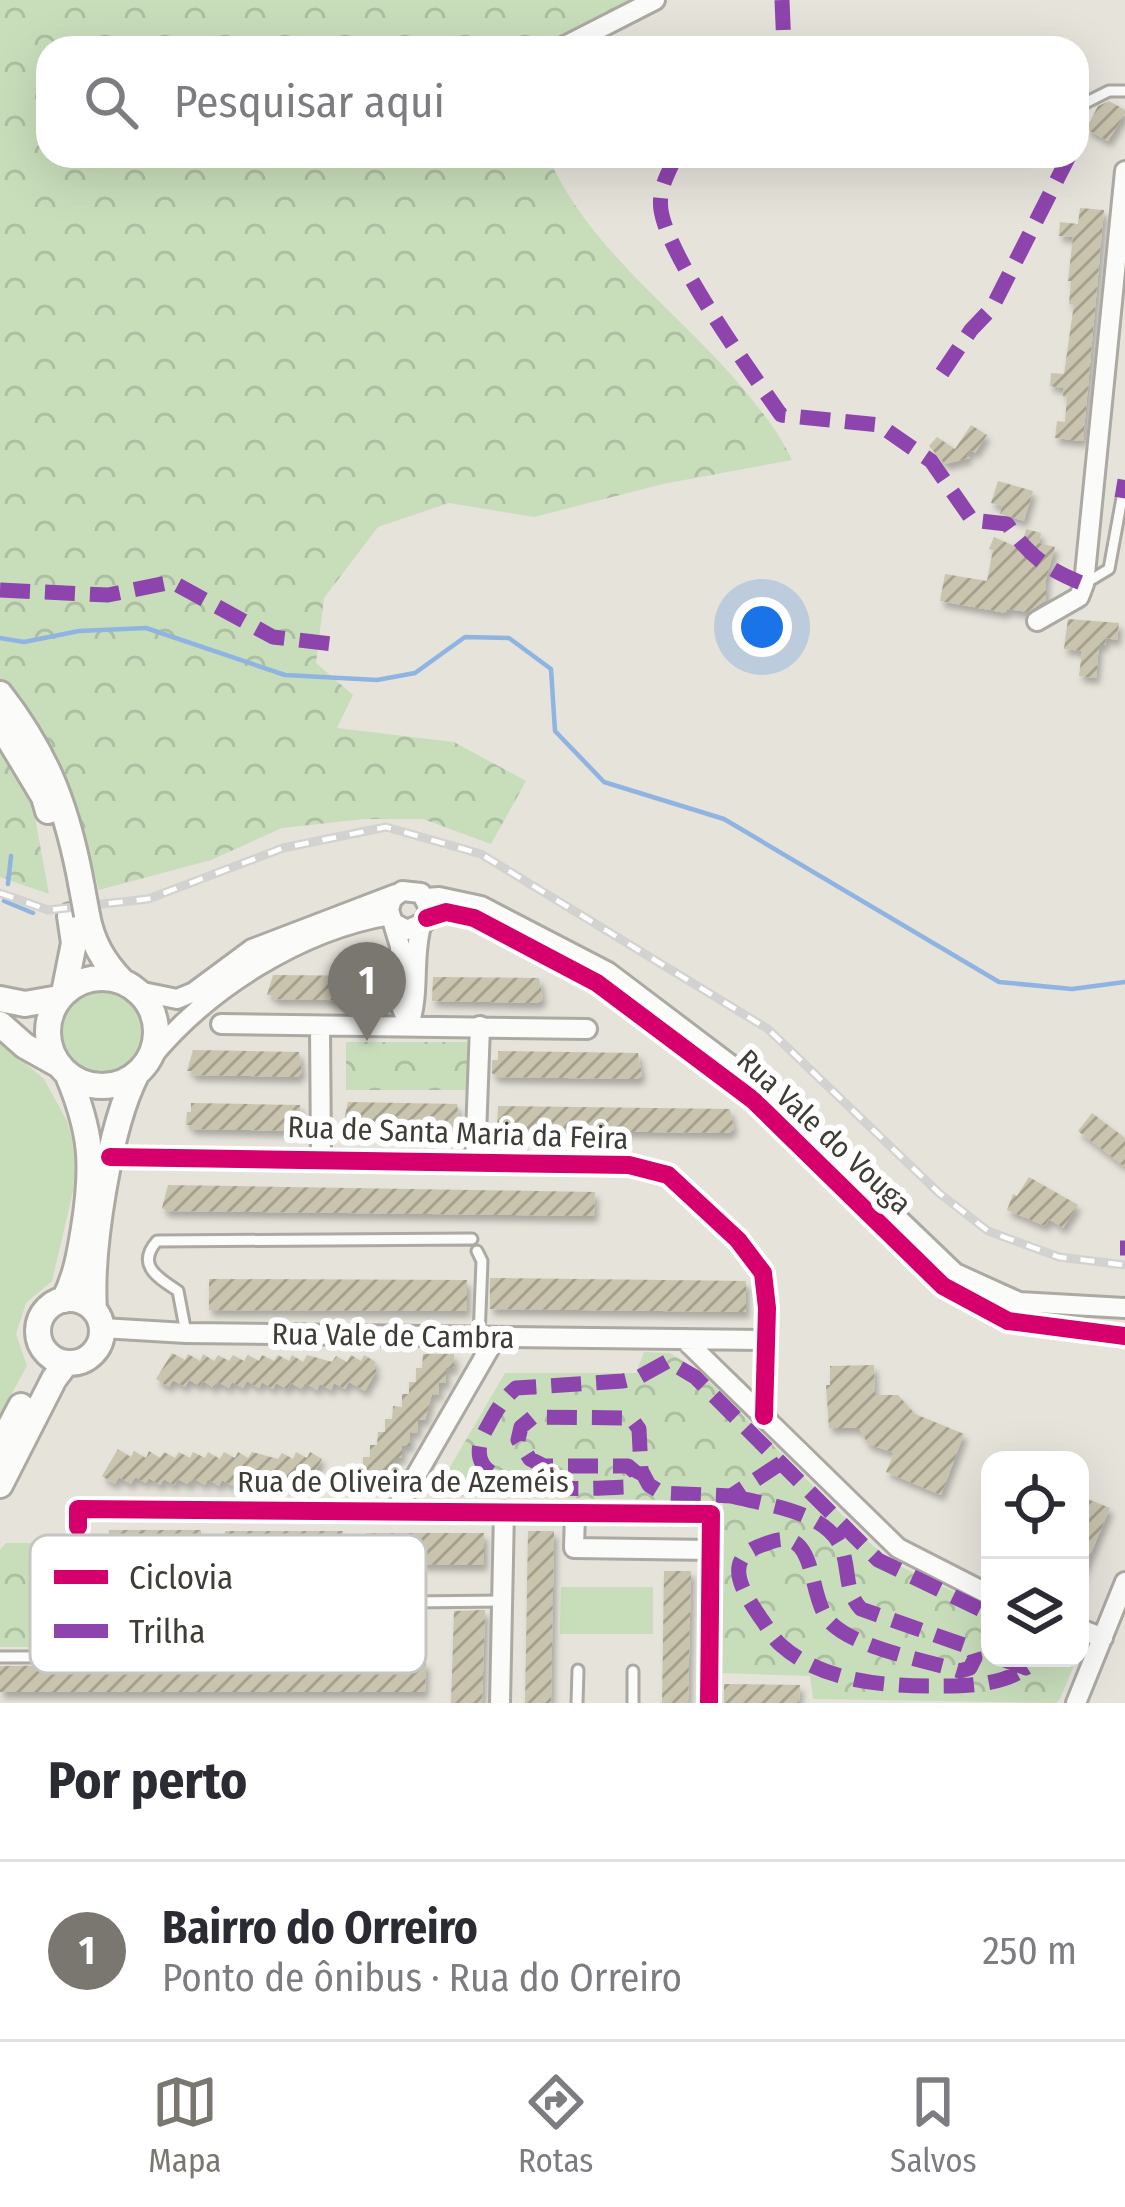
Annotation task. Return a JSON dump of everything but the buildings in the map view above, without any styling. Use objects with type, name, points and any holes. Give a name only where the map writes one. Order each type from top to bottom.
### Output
[{"type":"street","points":[[584,36],[655,0]]},
{"type":"street","points":[[1036,622],[1079,598],[1084,584],[1125,171]]},
{"type":"street","points":[[0,694],[42,753],[74,843],[74,944],[48,1031],[84,1114],[92,1165],[79,1259],[64,1300],[43,1315],[38,1331],[49,1356],[66,1363]]},
{"type":"street","points":[[0,724],[44,797],[77,903],[105,963],[154,1015],[155,1045],[122,1109],[110,1157],[93,1289],[98,1319],[93,1354],[66,1363],[54,1379],[0,1485]]},
{"type":"street","name":"Rua Vale do Vouga","points":[[0,999],[25,1004],[61,996],[97,977],[177,999],[252,950],[396,894],[415,890],[425,914]]},
{"type":"street","points":[[396,894],[392,919],[400,946],[400,1004],[409,1025]]},
{"type":"street","name":"Rua Vale do Vouga","points":[[144,1066],[180,1022],[258,963],[367,919],[392,919],[407,930],[439,896],[481,907],[608,972],[764,1090],[955,1273],[1019,1302],[1125,1308]]},
{"type":"street","name":"Rua Vale do Vouga","points":[[425,914],[446,912],[474,918],[597,983],[753,1100],[943,1286],[1008,1322],[1125,1336]]},
{"type":"street","points":[[409,1025],[416,1005],[416,944],[425,914]]},
{"type":"street","points":[[0,1024],[80,1081],[110,1086],[144,1066]]},
{"type":"street","points":[[221,1024],[587,1029]]},
{"type":"street","points":[[475,1163],[480,1026]]},
{"type":"street","points":[[320,1027],[321,1159]]},
{"type":"street","name":"Rua de Santa Maria da Feira","points":[[110,1157],[629,1165],[668,1175],[738,1240],[763,1273],[767,1308],[764,1416]]},
{"type":"street","points":[[64,1300],[75,1300],[98,1319]]},
{"type":"street","name":"Rua Vale de Cambra","points":[[98,1319],[186,1333],[764,1340]]},
{"type":"street","points":[[396,1510],[487,1336]]},
{"type":"street","points":[[684,1339],[898,1548],[981,1590]]},
{"type":"street","points":[[0,1446],[40,1370],[43,1348]]},
{"type":"street","name":"Rua de Oliveira de Azeméis","points":[[78,1528],[78,1508],[711,1514],[711,1550],[574,1548],[575,1513]]},
{"type":"street","points":[[500,1703],[504,1511]]},
{"type":"street","points":[[710,1703],[711,1550]]},
{"type":"street","points":[[1076,1703],[1125,1582]]},
{"type":"street","points":[[1089,1633],[1103,1638]]},
{"type":"lane","points":[[1089,101],[1109,91],[1125,91]]},
{"type":"lane","points":[[1084,584],[1109,569],[1122,498]]},
{"type":"lane","points":[[186,1333],[178,1291],[152,1273],[147,1262],[148,1250],[157,1240],[472,1239]]},
{"type":"lane","points":[[477,1251],[482,1261],[487,1336]]},
{"type":"lane","points":[[426,1602],[502,1601]]},
{"type":"lane","points":[[0,1657],[30,1657]]},
{"type":"lane","points":[[577,1703],[578,1670]]},
{"type":"lane","points":[[633,1671],[633,1703]]},
{"type":"green space","points":[[0,0],[635,0],[570,36],[36,36],[36,168],[554,168],[611,251],[720,362],[787,450],[792,460],[663,484],[534,517],[449,503],[378,527],[324,598],[316,663],[353,695],[337,728],[454,742],[526,781],[491,844],[423,819],[364,819],[282,828],[211,860],[99,890],[81,825],[50,747],[0,681]]},
{"type":"green space","points":[[0,746],[32,801],[49,894],[0,877]]},
{"type":"green space","points":[[104,985],[121,988],[135,998],[145,1012],[145,1046],[135,1060],[121,1070],[104,1073],[87,1070],[73,1060],[63,1046],[60,1029],[63,1012],[73,998],[87,988]]},
{"type":"green space","points":[[0,1042],[44,1079],[68,1123],[79,1166],[52,1281],[26,1303],[16,1334],[27,1366],[0,1415]]},
{"type":"green space","points":[[346,1042],[467,1042],[467,1090],[346,1090]]},
{"type":"green space","points":[[644,1352],[670,1353],[700,1372],[872,1545],[900,1566],[981,1605],[981,1667],[1073,1667],[1060,1699],[1056,1703],[813,1699],[810,1676],[721,1673],[723,1501],[433,1496],[505,1373],[636,1373]]},
{"type":"green space","points":[[6,1543],[30,1543],[30,1647],[0,1647],[0,1550]]},
{"type":"green space","points":[[561,1587],[653,1587],[653,1634],[560,1634]]},
{"type":"waterway","points":[[0,638],[24,642],[79,631],[146,628],[285,675],[377,680],[415,673],[465,637],[509,638],[551,669],[555,731],[604,782],[724,819],[999,982],[1072,989],[1125,982]]},
{"type":"waterway","points":[[8,884],[11,856]]},
{"type":"waterway","points":[[4,901],[33,913]]},
{"type":"railway","points":[[0,893],[48,910],[148,899],[283,848],[386,827],[481,854],[768,1029],[939,1193],[988,1231],[1059,1257],[1125,1265]]},
{"type":"marked path","points":[[782,0],[784,36]]},
{"type":"marked path","points":[[670,168],[661,210],[678,256],[781,415],[879,425],[931,461],[972,520],[1007,524],[1040,561],[1084,584]]},
{"type":"marked path","points":[[942,373],[992,308],[1063,168]]},
{"type":"marked path","points":[[1122,498],[1125,480]]},
{"type":"marked path","points":[[0,590],[108,595],[172,582],[273,637],[332,644]]},
{"type":"marked path","points":[[1120,1248],[1125,1248]]},
{"type":"marked path","points":[[668,1361],[695,1377],[781,1463],[731,1496],[662,1493],[649,1485],[641,1470],[639,1429],[631,1418],[533,1417],[521,1427],[518,1440],[530,1459],[544,1466],[628,1466],[635,1472],[627,1487],[526,1485],[502,1479],[485,1467],[479,1450],[494,1415],[516,1388],[623,1381],[668,1361]]},
{"type":"marked path","points":[[781,1463],[878,1560],[981,1610]]},
{"type":"marked path","points":[[731,1496],[798,1513],[828,1529],[838,1541],[850,1590],[861,1609],[972,1648],[975,1658],[970,1668],[960,1671],[875,1647],[844,1633],[825,1615],[809,1563],[797,1544],[778,1540],[749,1551],[739,1567],[747,1597],[782,1646],[814,1667],[852,1679],[910,1686],[979,1684],[1026,1668]]},
{"type":"marked path","points":[[1023,1667],[1028,1667]]},
{"type":"cycle path","points":[[427,918],[446,912],[474,918],[597,983],[753,1100],[943,1286],[1008,1321],[1125,1336]]},
{"type":"cycle path","points":[[110,1157],[629,1165],[668,1175],[738,1240],[763,1273],[767,1308],[764,1416]]},
{"type":"cycle path","points":[[78,1527],[78,1509],[711,1514],[709,1703]]},
{"type":"place","name":"Bairro do Orreiro","points":[[367,1041]]}]
